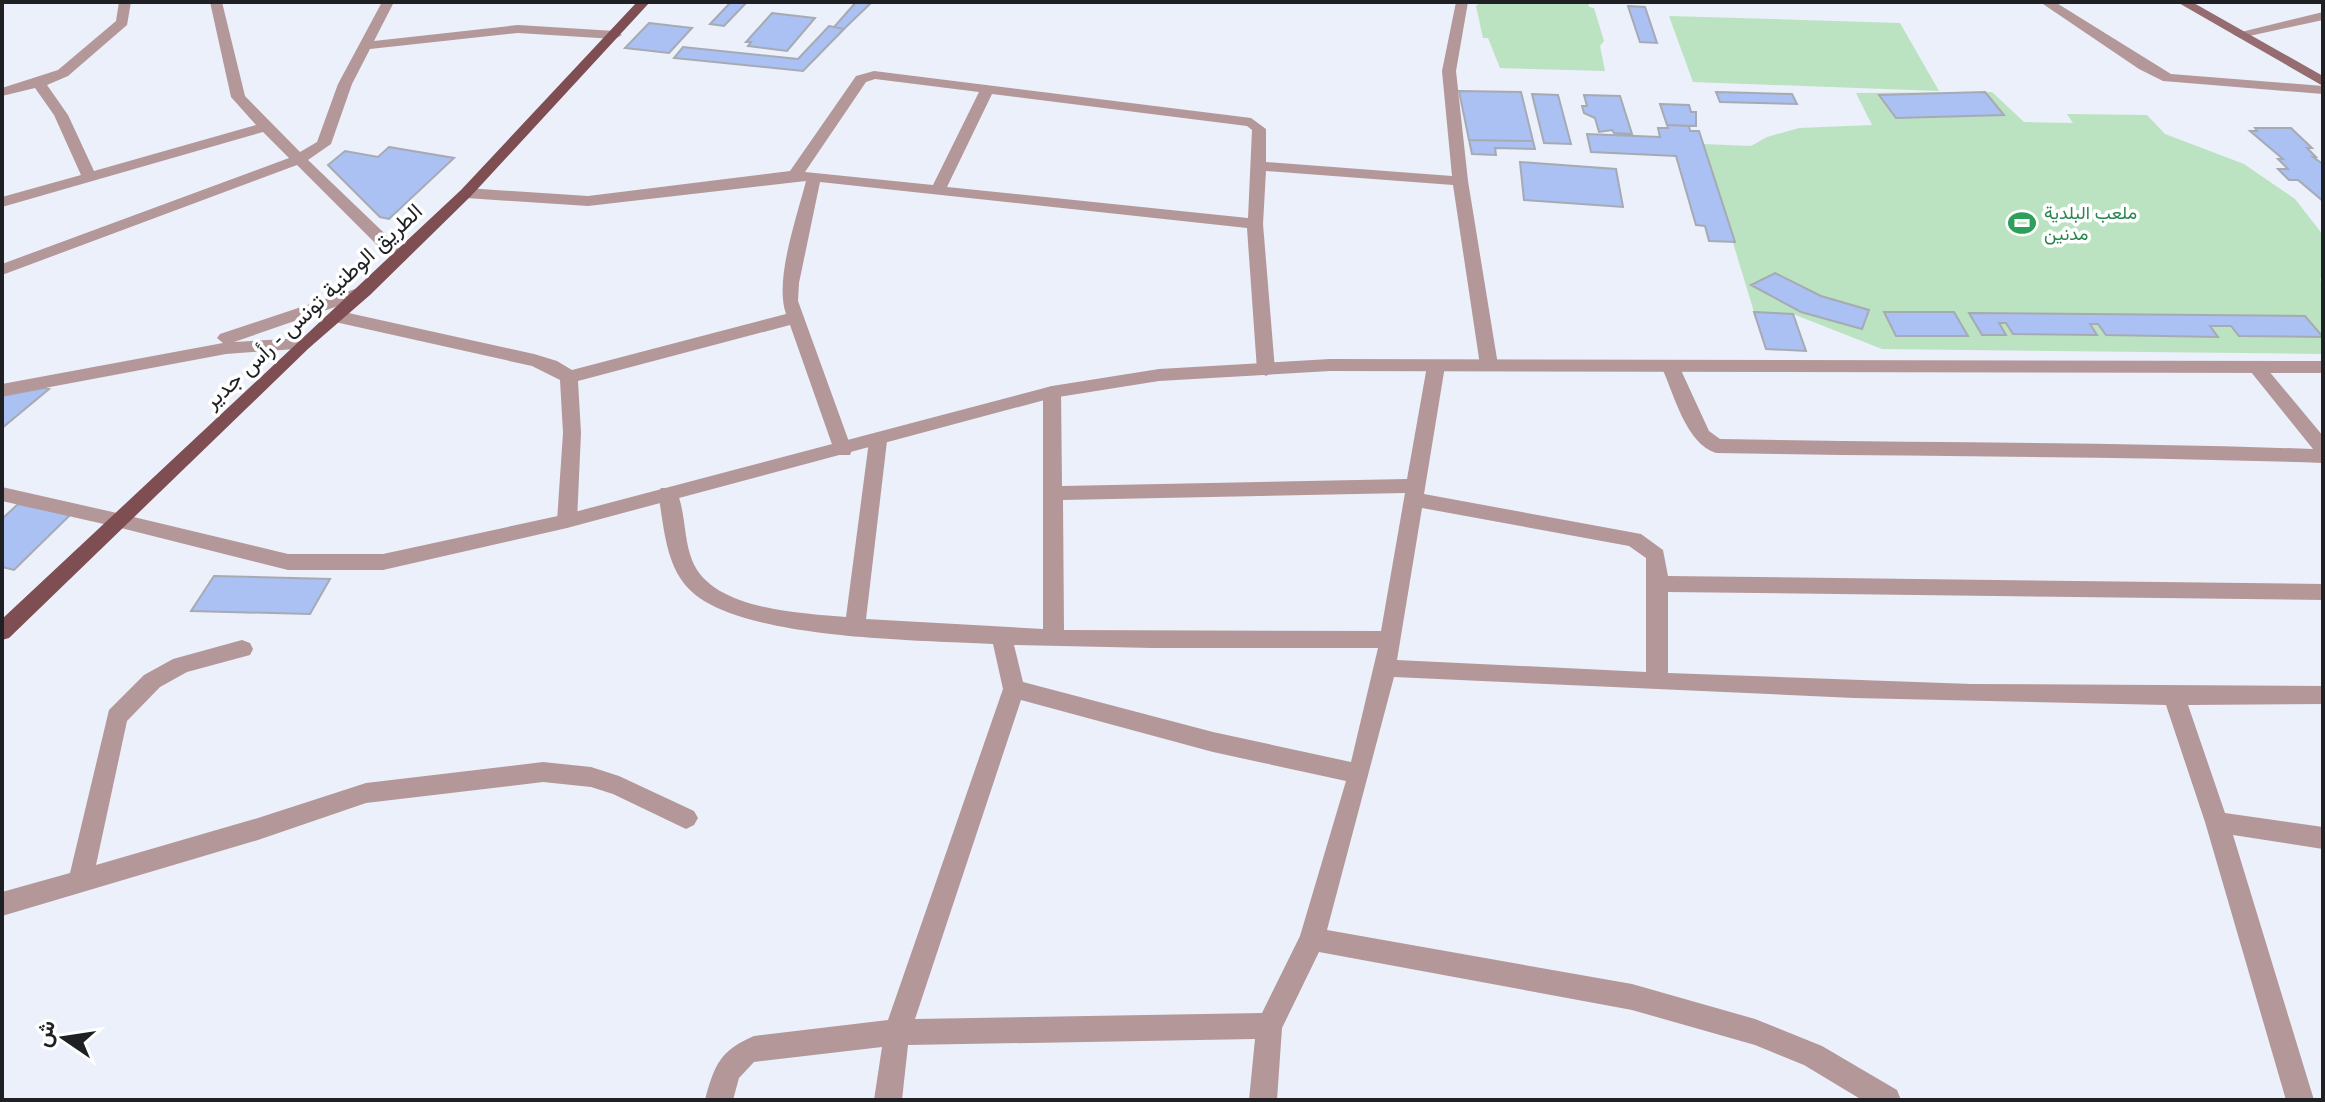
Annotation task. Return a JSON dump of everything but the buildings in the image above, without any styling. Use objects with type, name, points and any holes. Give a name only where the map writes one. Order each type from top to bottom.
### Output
[{"type":"main road","name":"الطريق الوطنية تونس - رأس جدير","points":[[2,632],[466,193],[644,2]]},
{"type":"main road","points":[[2183,2],[2323,82]]},
{"type":"street","points":[[2,92],[39,83],[63,73],[122,22],[125,2]]},
{"type":"street","points":[[216,2],[238,97],[399,257]]},
{"type":"street","points":[[2,270],[299,159],[324,144],[345,84],[388,2]]},
{"type":"street","points":[[1462,2],[1449,71],[1460,181],[1489,365]]},
{"type":"street","points":[[2046,2],[2144,66],[2168,78],[2323,90]]},
{"type":"street","points":[[2240,34],[2323,16]]},
{"type":"street","points":[[363,46],[534,28],[615,35]]},
{"type":"street","points":[[795,175],[865,76],[988,88],[1251,122],[1259,129],[1255,224],[1266,370]]},
{"type":"street","points":[[39,83],[61,115],[89,176]]},
{"type":"street","points":[[938,190],[988,88]]},
{"type":"street","points":[[2,202],[266,127]]},
{"type":"street","points":[[1259,166],[1460,181]]},
{"type":"street","points":[[466,193],[578,202],[795,175],[1255,224]]},
{"type":"street","points":[[814,177],[791,283],[794,318],[843,450]]},
{"type":"street","points":[[181,356],[285,316],[364,291]]},
{"type":"street","points":[[335,316],[534,360],[551,365],[569,377],[794,318]]},
{"type":"street","points":[[2,390],[76,373],[266,341],[303,344]]},
{"type":"street","points":[[2,494],[288,562],[383,562],[567,521],[878,441],[1052,392],[1159,375],[1330,365],[2323,367]]},
{"type":"street","points":[[1263,1100],[1269,1026],[1312,939],[1359,774],[1385,668],[1436,366]]},
{"type":"street","points":[[1671,368],[1702,435],[1716,446],[1960,451],[2151,450],[2323,456]]},
{"type":"street","points":[[2257,368],[2323,449]]},
{"type":"street","points":[[567,521],[572,433],[569,377]]},
{"type":"street","points":[[1052,392],[1054,638]]},
{"type":"street","points":[[855,625],[878,441]]},
{"type":"street","points":[[668,493],[680,562],[689,580],[732,607],[759,615],[1002,638],[1125,641],[1389,639]]},
{"type":"street","points":[[1053,493],[1416,493],[1634,539],[1656,555],[1657,681]]},
{"type":"street","points":[[1658,584],[2323,592]]},
{"type":"street","points":[[888,1100],[897,1032],[1014,689],[1002,638]]},
{"type":"street","points":[[80,882],[117,717],[152,681],[181,665],[242,649]]},
{"type":"street","points":[[1385,668],[1657,681],[2174,697],[2323,695]]},
{"type":"street","points":[[1014,689],[1213,742],[1359,774]]},
{"type":"street","points":[[2174,697],[2217,822],[2300,1100]]},
{"type":"street","points":[[2,904],[258,829],[366,793],[543,772],[591,777],[619,786],[686,818]]},
{"type":"street","points":[[2217,822],[2323,838]]},
{"type":"street","points":[[1312,939],[1632,997],[1694,1014],[1755,1032],[1813,1055],[1887,1100]]},
{"type":"street","points":[[719,1100],[732,1061],[741,1053],[754,1049],[897,1032],[1269,1026]]},
{"type":"green space","points":[[1481,2],[1588,2],[1589,7],[1594,8],[1604,41],[1600,46],[1605,71],[1500,68],[1488,38],[1483,38],[1476,6]]},
{"type":"green space","points":[[1669,16],[1900,23],[1939,91],[1693,82]]},
{"type":"green space","name":"ملعب البلدية مدنين","points":[[1992,92],[2024,122],[2073,123],[2067,114],[2147,115],[2165,134],[2244,164],[2295,199],[2323,235],[2323,275],[2320,280],[2323,283],[2323,354],[1882,349],[1793,314],[1754,312],[1703,144],[1751,146],[1767,137],[1799,128],[1872,125],[1856,93]]},
{"type":"place","name":"ملعب البلدية مدنين","points":[[2022,223]]}]
